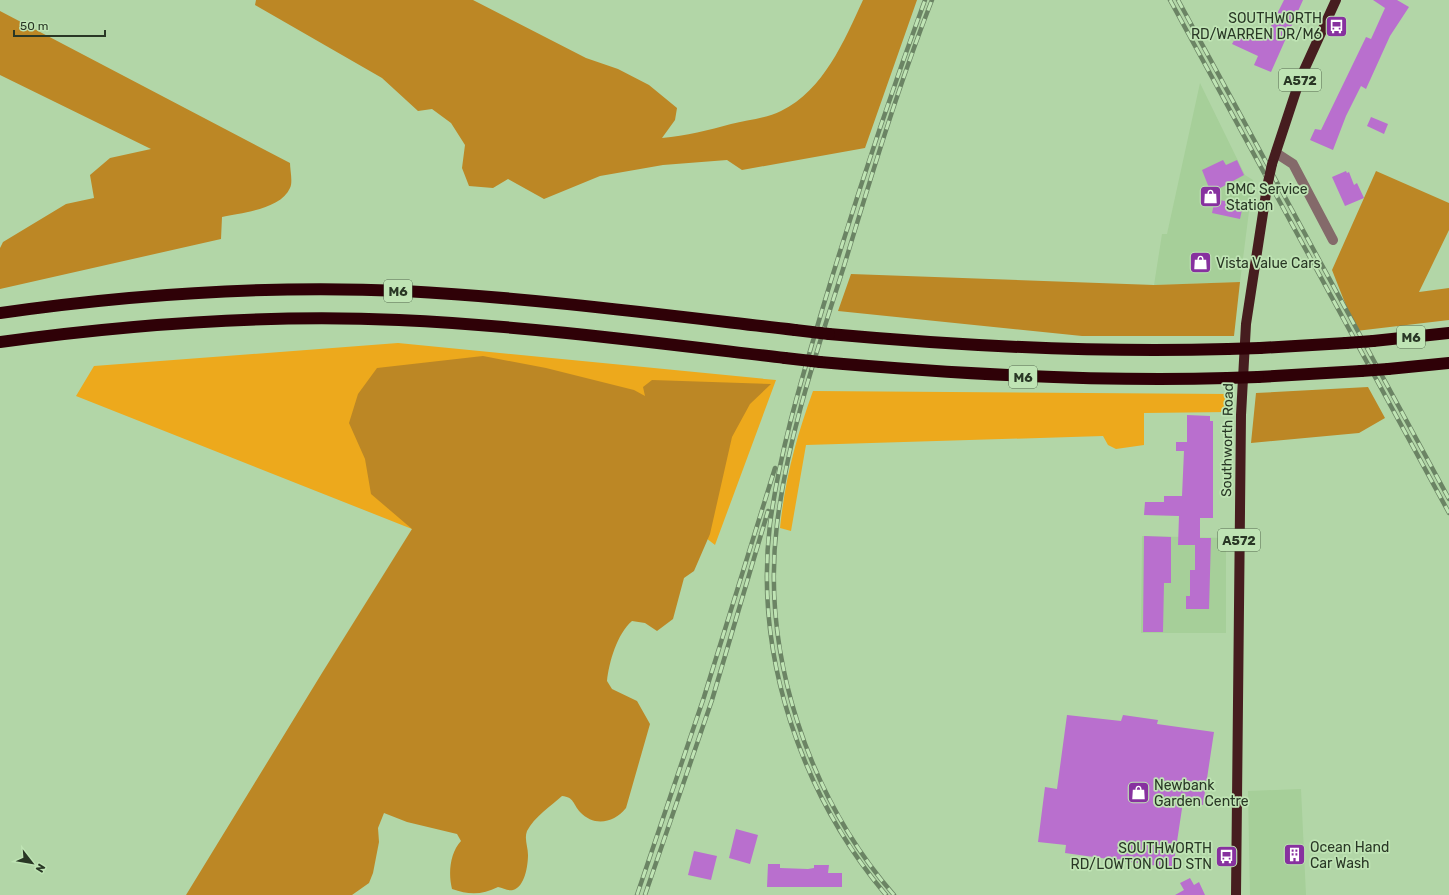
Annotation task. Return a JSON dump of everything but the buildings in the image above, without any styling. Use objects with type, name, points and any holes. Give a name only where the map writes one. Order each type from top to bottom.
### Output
[{"type":"highway","name":"M6","points":[[0,313],[143,296],[227,291],[402,291],[494,297],[829,334],[931,343],[1031,348],[1260,348],[1373,341],[1449,334]]},
{"type":"highway","name":"M6","points":[[0,342],[151,325],[230,320],[313,318],[398,320],[487,325],[820,362],[908,370],[1024,377],[1147,379],[1258,377],[1388,369],[1449,362]]},
{"type":"main road","name":"Southworth Road","points":[[1236,895],[1241,407],[1246,324],[1267,187],[1272,164],[1300,79],[1336,0]]},
{"type":"street","points":[[1276,153],[1293,164],[1333,240]]},
{"type":"shaded area","points":[[256,0],[473,0],[586,58],[618,69],[649,85],[677,108],[675,120],[662,138],[680,136],[763,117],[781,111],[796,102],[809,91],[821,77],[840,48],[863,0],[917,0],[865,148],[742,170],[727,160],[663,165],[600,176],[544,199],[508,179],[493,188],[469,186],[462,168],[465,145],[451,123],[432,109],[418,111],[382,78],[255,5]]},
{"type":"shaded area","points":[[0,11],[290,163],[290,188],[278,201],[270,205],[250,212],[222,217],[221,239],[0,289],[0,248],[3,242],[66,204],[94,198],[90,175],[110,158],[151,149],[0,75]]},
{"type":"shaded area","points":[[1200,83],[1245,175],[1253,180],[1240,282],[1154,285],[1162,234],[1167,234]]},
{"type":"shaded area","points":[[1376,171],[1449,203],[1449,230],[1419,292],[1449,288],[1449,320],[1356,331],[1332,270]]},
{"type":"shaded area","points":[[851,274],[1154,285],[1240,282],[1234,336],[1082,336],[838,311]]},
{"type":"shaded area","points":[[398,343],[776,380],[715,545],[688,524],[412,529],[76,396],[94,366]]},
{"type":"shaded area","points":[[483,356],[546,368],[634,390],[645,396],[643,387],[652,380],[771,384],[750,404],[732,437],[710,534],[694,571],[684,578],[673,619],[657,631],[645,623],[632,621],[622,633],[615,649],[607,681],[612,689],[637,701],[650,724],[626,808],[610,820],[591,820],[580,812],[571,799],[562,796],[538,816],[527,831],[526,840],[528,855],[525,875],[520,885],[513,890],[498,887],[486,892],[470,893],[452,889],[450,870],[452,857],[461,841],[457,834],[407,822],[384,813],[378,828],[379,842],[373,873],[369,883],[352,895],[186,895],[412,529],[371,494],[365,459],[349,423],[358,394],[377,368]]},
{"type":"shaded area","points":[[1368,387],[1385,418],[1359,433],[1251,443],[1256,393]]},
{"type":"shaded area","points":[[813,391],[1228,394],[1228,412],[1144,413],[1144,445],[1116,449],[1108,445],[1103,436],[806,445],[791,531],[780,528],[782,510],[796,442]]},
{"type":"shaded area","points":[[1142,536],[1226,538],[1226,633],[1141,633]]},
{"type":"shaded area","points":[[1301,789],[1306,895],[1250,895],[1248,791]]},
{"type":"railway","points":[[886,895],[856,855],[830,813],[808,768],[790,721],[777,672],[769,623],[767,573],[770,524],[774,496],[800,387],[859,191],[925,0]]},
{"type":"railway","points":[[894,895],[864,856],[837,814],[815,768],[797,721],[784,672],[776,623],[774,573],[777,524],[782,491],[788,458],[804,394],[885,132],[932,0]]},
{"type":"railway","points":[[1170,0],[1449,513]]},
{"type":"railway","points":[[1178,0],[1449,499]]},
{"type":"railway","points":[[637,895],[704,697],[775,468]]},
{"type":"railway","points":[[645,895],[712,700],[768,511]]},
{"type":"place","name":"SOUTHWORTH RD/WARREN DR/M6","points":[[1337,26]]},
{"type":"place","name":"RMC Service Station","points":[[1211,197]]},
{"type":"place","name":"Vista Value Cars","points":[[1201,263]]},
{"type":"place","name":"Newbank Garden Centre","points":[[1139,793]]},
{"type":"place","name":"Ocean Hand Car Wash","points":[[1295,855]]},
{"type":"place","name":"SOUTHWORTH RD/LOWTON OLD STN","points":[[1227,856]]}]
